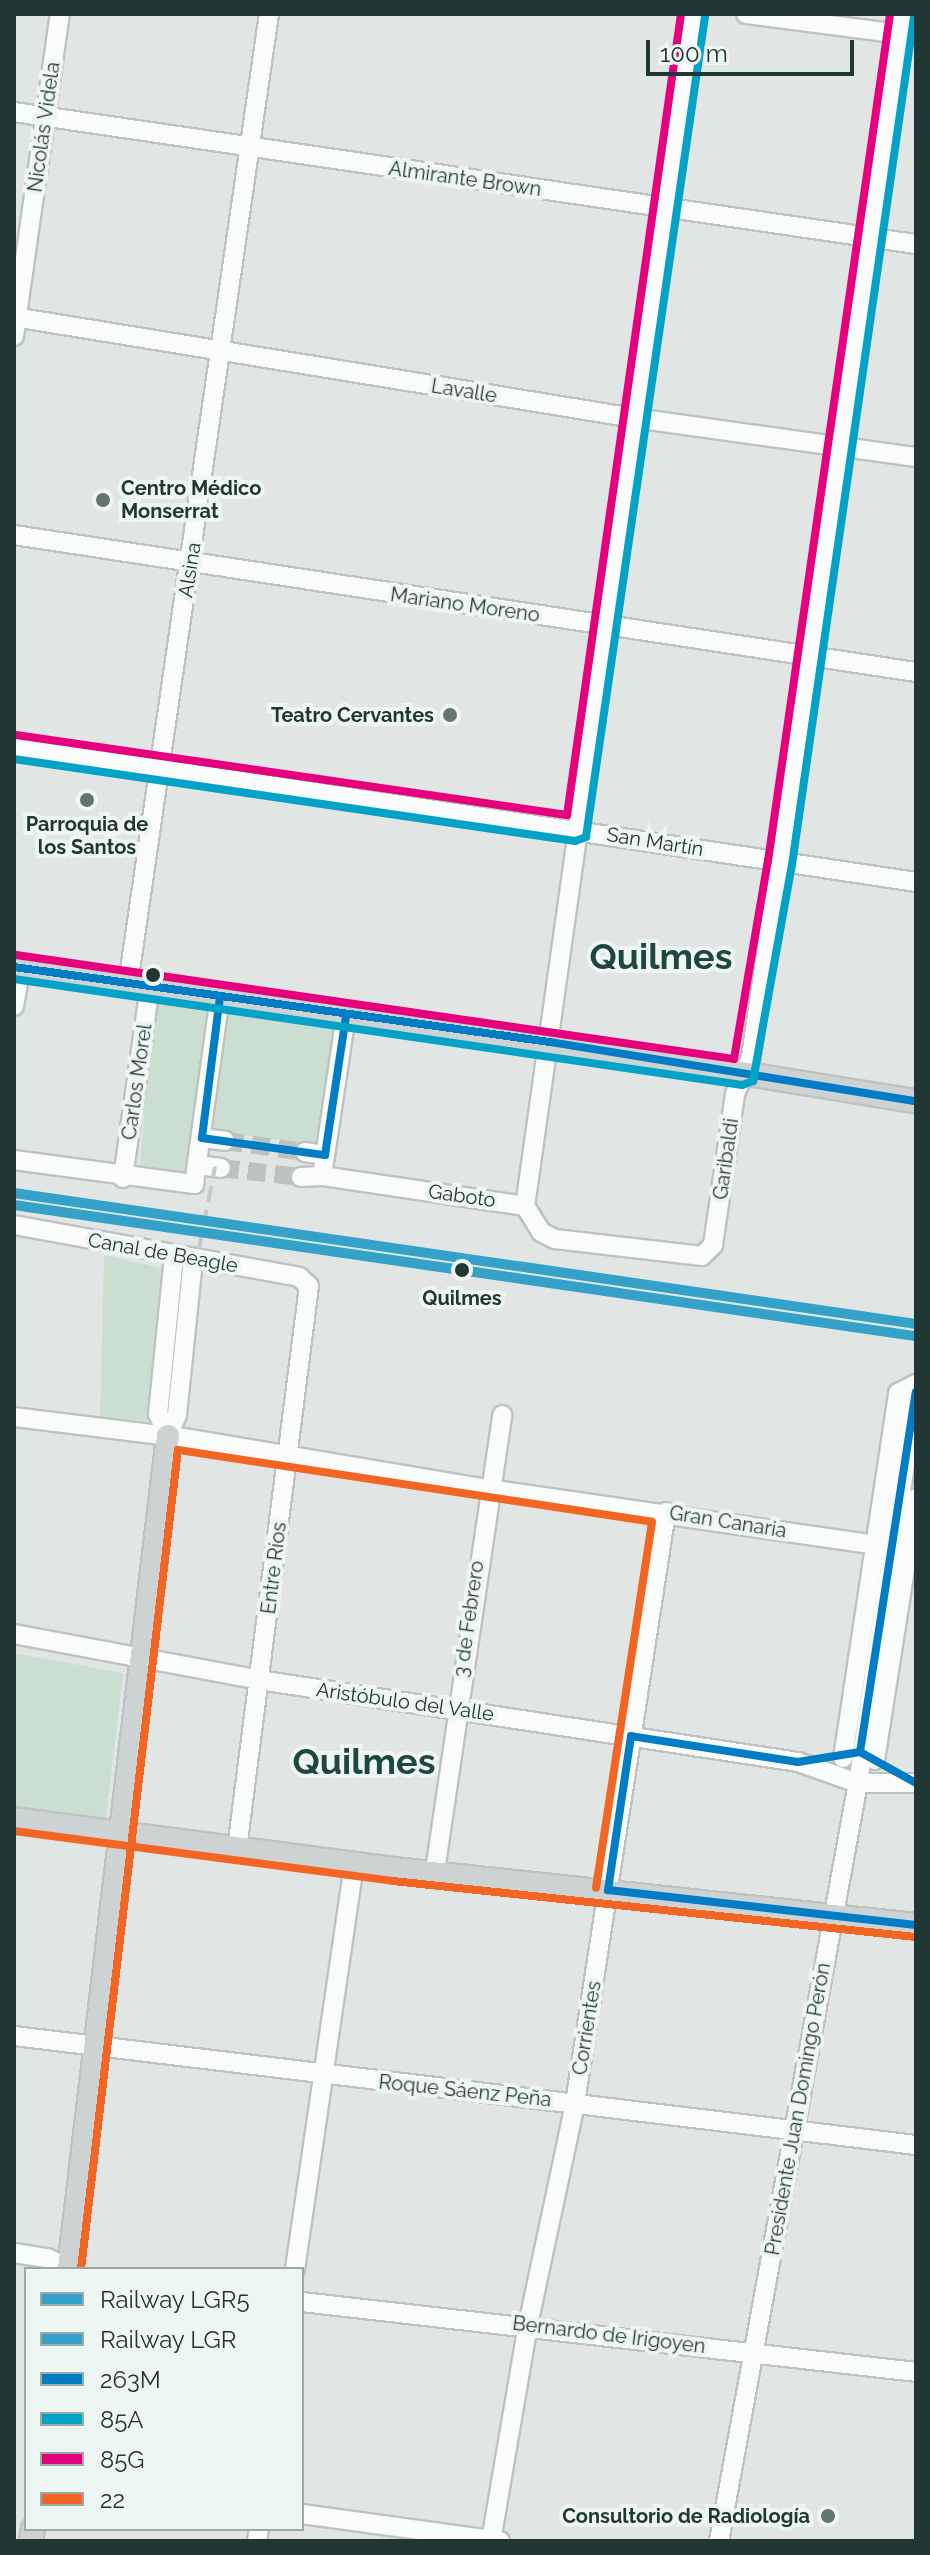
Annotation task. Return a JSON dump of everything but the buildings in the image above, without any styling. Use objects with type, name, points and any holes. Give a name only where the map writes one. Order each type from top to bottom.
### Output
[{"type":"main road","points":[[17,968],[550,1042],[916,1101]]},
{"type":"main road","points":[[70,2267],[97,2049],[118,1834],[168,1436]]},
{"type":"main road","points":[[14,1819],[354,1863],[916,1925]]},
{"type":"street","name":"Nicolás Videla","points":[[15,324],[60,14]]},
{"type":"street","name":"Alsina","points":[[139,985],[159,767],[269,14]]},
{"type":"street","points":[[525,1206],[550,1042],[603,625],[662,205],[693,14]]},
{"type":"street","points":[[746,14],[908,35]]},
{"type":"street","name":"Garibaldi","points":[[702,1256],[713,1245],[735,1094],[744,1073],[780,863],[869,237],[908,35],[902,14]]},
{"type":"street","name":"Almirante Brown","points":[[14,112],[916,244]]},
{"type":"street","name":"Lavalle","points":[[15,324],[222,351],[634,418],[841,444],[916,457]]},
{"type":"street","name":"Mariano Moreno","points":[[14,535],[916,672]]},
{"type":"street","name":"San Martín","points":[[14,747],[916,882]]},
{"type":"street","points":[[14,1006],[17,968]]},
{"type":"street","name":"Carlos Morel","points":[[123,1178],[139,985]]},
{"type":"street","points":[[14,1160],[191,1186],[202,1138],[220,997]]},
{"type":"street","points":[[322,1176],[346,1016]]},
{"type":"street","points":[[202,1138],[225,1141]]},
{"type":"street","points":[[305,1152],[325,1155]]},
{"type":"street","points":[[197,1165],[221,1168]]},
{"type":"street","name":"Gaboto","points":[[301,1177],[322,1176],[525,1206],[531,1221],[555,1239],[702,1256]]},
{"type":"street","name":"Canal de Beagle","points":[[14,1225],[299,1277],[309,1286]]},
{"type":"street","points":[[168,1436],[177,1415],[183,1258]]},
{"type":"street","name":"Entre Ríos","points":[[237,1849],[309,1286]]},
{"type":"street","name":"Presidente Juan Domingo Perón","points":[[719,2541],[858,1783],[872,1544],[898,1393],[916,1384]]},
{"type":"street","name":"Presidente Juan Domingo Perón","points":[[860,1751],[916,1392]]},
{"type":"street","name":"3 de Febrero","points":[[435,1871],[488,1489],[502,1415]]},
{"type":"street","name":"Gran Canaria","points":[[14,1417],[168,1436],[488,1489],[666,1512],[872,1544]]},
{"type":"street","name":"Presidente Juan Domingo Perón","points":[[860,1751],[912,1550],[916,1498]]},
{"type":"street","name":"Corrientes","points":[[494,2541],[528,2325],[575,2103],[666,1512]]},
{"type":"street","name":"Aristóbulo del Valle","points":[[14,1634],[259,1680],[798,1762],[858,1783],[913,1782]]},
{"type":"street","name":"Aristóbulo del Valle","points":[[798,1762],[860,1751],[913,1782]]},
{"type":"street","points":[[295,2267],[354,1863]]},
{"type":"street","name":"Roque Sáenz Peña","points":[[14,2036],[97,2049],[916,2145]]},
{"type":"street","points":[[14,2253],[63,2267]]},
{"type":"street","name":"Bernardo de Irigoyen","points":[[304,2302],[528,2325],[916,2372]]},
{"type":"street","points":[[304,2514],[494,2541]]},
{"type":"green space","points":[[154,1004],[210,1009],[195,1181],[139,1176]]},
{"type":"green space","points":[[225,1012],[334,1025],[320,1145],[210,1131]]},
{"type":"green space","points":[[104,1255],[174,1271],[163,1422],[100,1417]]},
{"type":"green space","points":[[14,1653],[123,1673],[106,1819],[14,1806]]},
{"type":"tunnel","points":[[225,1141],[305,1152]]},
{"type":"tunnel","points":[[221,1168],[301,1177]]},
{"type":"railway","points":[[199,1249],[215,1167]]},
{"type":"rail line","name":"LGR5","points":[[14,1193],[916,1324]]},
{"type":"rail line","name":"LGR","points":[[14,1205],[914,1336]]},
{"type":"transit line","name":"85G","points":[[16,735],[567,815],[681,14]]},
{"type":"transit line","name":"85G","points":[[16,955],[734,1059],[768,861],[890,14]]},
{"type":"transit line","name":"85A","points":[[14,759],[575,841],[586,837],[705,16]]},
{"type":"transit line","name":"85A","points":[[14,979],[742,1085],[753,1081],[792,865],[914,16]]},
{"type":"transit line","name":"263M","points":[[14,967],[550,1042],[916,1101]]},
{"type":"transit line","name":"263M","points":[[220,997],[202,1138],[325,1155],[346,1016]]},
{"type":"transit line","name":"263M","points":[[860,1752],[916,1392]]},
{"type":"transit line","name":"22","points":[[81,2267],[178,1450],[652,1522],[596,1888]]},
{"type":"transit line","name":"263M","points":[[916,1783],[860,1752],[798,1762],[631,1736],[608,1890],[916,1925]]},
{"type":"transit line","name":"22","points":[[14,1831],[393,1881],[915,1937]]},
{"type":"place","name":"Centro Médico Monserrat","points":[[103,500]]},
{"type":"place","name":"Teatro Cervantes","points":[[450,715]]},
{"type":"place","name":"Parroquia de los Santos","points":[[87,800]]},
{"type":"place","name":"Quilmes","points":[[462,1270]]},
{"type":"place","name":"Consultorio de Radiología","points":[[828,2516]]},
{"type":"district","name":"Quilmes","points":[[661,957]]},
{"type":"district","name":"Quilmes","points":[[364,1762]]}]
